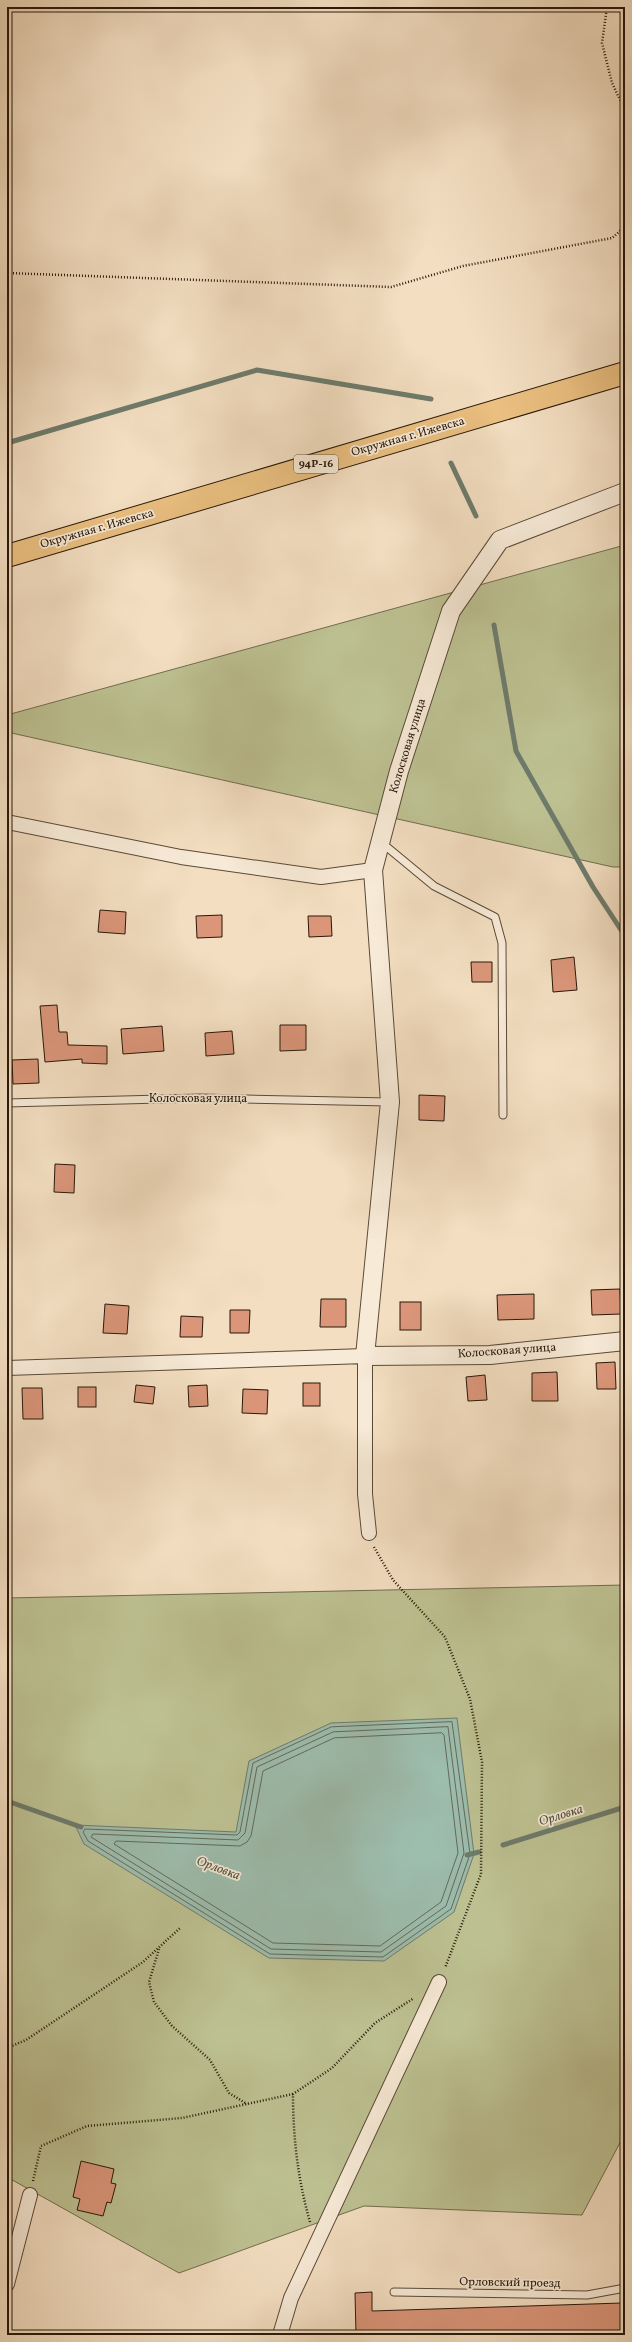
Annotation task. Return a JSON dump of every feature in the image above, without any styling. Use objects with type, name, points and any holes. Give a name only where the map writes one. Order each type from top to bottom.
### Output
[{"type":"main road","name":"Окружная г. Ижевска","points":[[7,556],[625,373]]},
{"type":"street","name":"Колосковая улица","points":[[366,1356],[390,1102],[373,870],[399,771],[451,611],[500,540],[625,492]]},
{"type":"street","points":[[7,822],[181,857],[321,877],[373,870]]},
{"type":"street","name":"Колосковая улица","points":[[7,1368],[366,1356],[490,1355],[625,1341]]},
{"type":"street","points":[[366,1356],[365,1494],[369,1533]]},
{"type":"street","points":[[280,2335],[291,2298],[439,1982]]},
{"type":"street","points":[[7,2284],[30,2195]]},
{"type":"lane","points":[[380,842],[434,886],[494,916],[502,943],[503,1115]]},
{"type":"lane","name":"Колосковая улица","points":[[7,1103],[200,1098],[390,1102]]},
{"type":"lane","name":"Орловский проезд","points":[[394,2292],[587,2295],[625,2288]]},
{"type":"path","points":[[607,7],[602,43],[612,83],[625,110]]},
{"type":"path","points":[[7,273],[390,287],[463,266],[612,238],[625,227]]},
{"type":"path","points":[[30,2195],[41,2146],[87,2126],[182,2118],[248,2105],[293,2094],[332,2068],[374,2023],[439,1982],[481,1874],[482,1762],[470,1699],[445,1637],[393,1580],[375,1551],[369,1533]]},
{"type":"path","points":[[7,2048],[26,2040],[143,1962],[159,1949],[180,1928]]},
{"type":"path","points":[[159,1949],[149,1982],[154,2002],[172,2026],[210,2060],[229,2093],[248,2105]]},
{"type":"path","points":[[293,2094],[293,2130],[301,2191],[317,2243]]},
{"type":"green space","points":[[625,545],[625,867],[613,867],[7,732],[7,715]]},
{"type":"green space","points":[[625,1585],[625,2123],[623,2137],[582,2215],[364,2206],[179,2273],[7,2177],[7,1598]]},
{"type":"water","points":[[457,1718],[474,1854],[454,1912],[384,1961],[269,1958],[84,1844],[75,1825],[236,1832],[249,1761],[331,1723]]},
{"type":"building","points":[[100,910],[126,912],[125,934],[98,932]]},
{"type":"building","points":[[222,915],[222,937],[197,938],[196,916]]},
{"type":"building","points":[[308,916],[331,916],[332,936],[309,937]]},
{"type":"building","points":[[574,957],[577,990],[553,992],[551,960]]},
{"type":"building","points":[[471,962],[492,962],[492,982],[472,982]]},
{"type":"building","points":[[57,1005],[59,1032],[67,1032],[68,1045],[107,1046],[107,1064],[82,1063],[82,1059],[45,1062],[40,1006]]},
{"type":"building","points":[[280,1025],[306,1025],[306,1050],[280,1051]]},
{"type":"building","points":[[162,1026],[164,1051],[123,1054],[121,1029]]},
{"type":"building","points":[[232,1031],[234,1054],[206,1056],[205,1033]]},
{"type":"building","points":[[38,1059],[39,1083],[13,1084],[12,1060]]},
{"type":"building","points":[[419,1095],[445,1096],[444,1121],[419,1120]]},
{"type":"building","points":[[55,1164],[75,1165],[74,1193],[54,1192]]},
{"type":"building","points":[[620,1289],[621,1314],[592,1315],[591,1290]]},
{"type":"building","points":[[534,1294],[534,1319],[498,1320],[497,1295]]},
{"type":"building","points":[[321,1299],[346,1299],[346,1327],[320,1327]]},
{"type":"building","points":[[400,1302],[421,1302],[421,1330],[400,1330]]},
{"type":"building","points":[[105,1304],[129,1306],[127,1334],[103,1333]]},
{"type":"building","points":[[230,1310],[250,1310],[249,1333],[230,1333]]},
{"type":"building","points":[[181,1316],[203,1317],[202,1337],[180,1337]]},
{"type":"building","points":[[615,1362],[616,1389],[597,1389],[596,1363]]},
{"type":"building","points":[[557,1372],[558,1401],[532,1401],[532,1373]]},
{"type":"building","points":[[485,1375],[487,1400],[468,1401],[466,1377]]},
{"type":"building","points":[[303,1383],[320,1383],[320,1406],[303,1406]]},
{"type":"building","points":[[136,1385],[155,1387],[153,1404],[134,1402]]},
{"type":"building","points":[[207,1385],[208,1406],[189,1407],[188,1386]]},
{"type":"building","points":[[78,1387],[96,1387],[96,1407],[78,1407]]},
{"type":"building","points":[[22,1388],[42,1388],[43,1419],[23,1419]]},
{"type":"building","points":[[243,1389],[268,1390],[267,1414],[242,1413]]},
{"type":"building","points":[[81,2161],[114,2169],[111,2183],[116,2184],[111,2203],[107,2202],[103,2216],[77,2210],[80,2199],[73,2197]]},
{"type":"building","points":[[372,2292],[372,2311],[622,2303],[623,2335],[356,2335],[355,2293]]},
{"type":"waterway","points":[[7,443],[257,370],[431,399]]},
{"type":"waterway","points":[[451,463],[476,516]]},
{"type":"waterway","points":[[494,625],[516,751],[593,887],[625,936]]},
{"type":"waterway","name":"Орловка","points":[[7,1801],[81,1827]]},
{"type":"waterway","name":"Орловка","points":[[503,1845],[625,1807]]},
{"type":"waterway","name":"Орловка","points":[[467,1855],[479,1852]]}]
